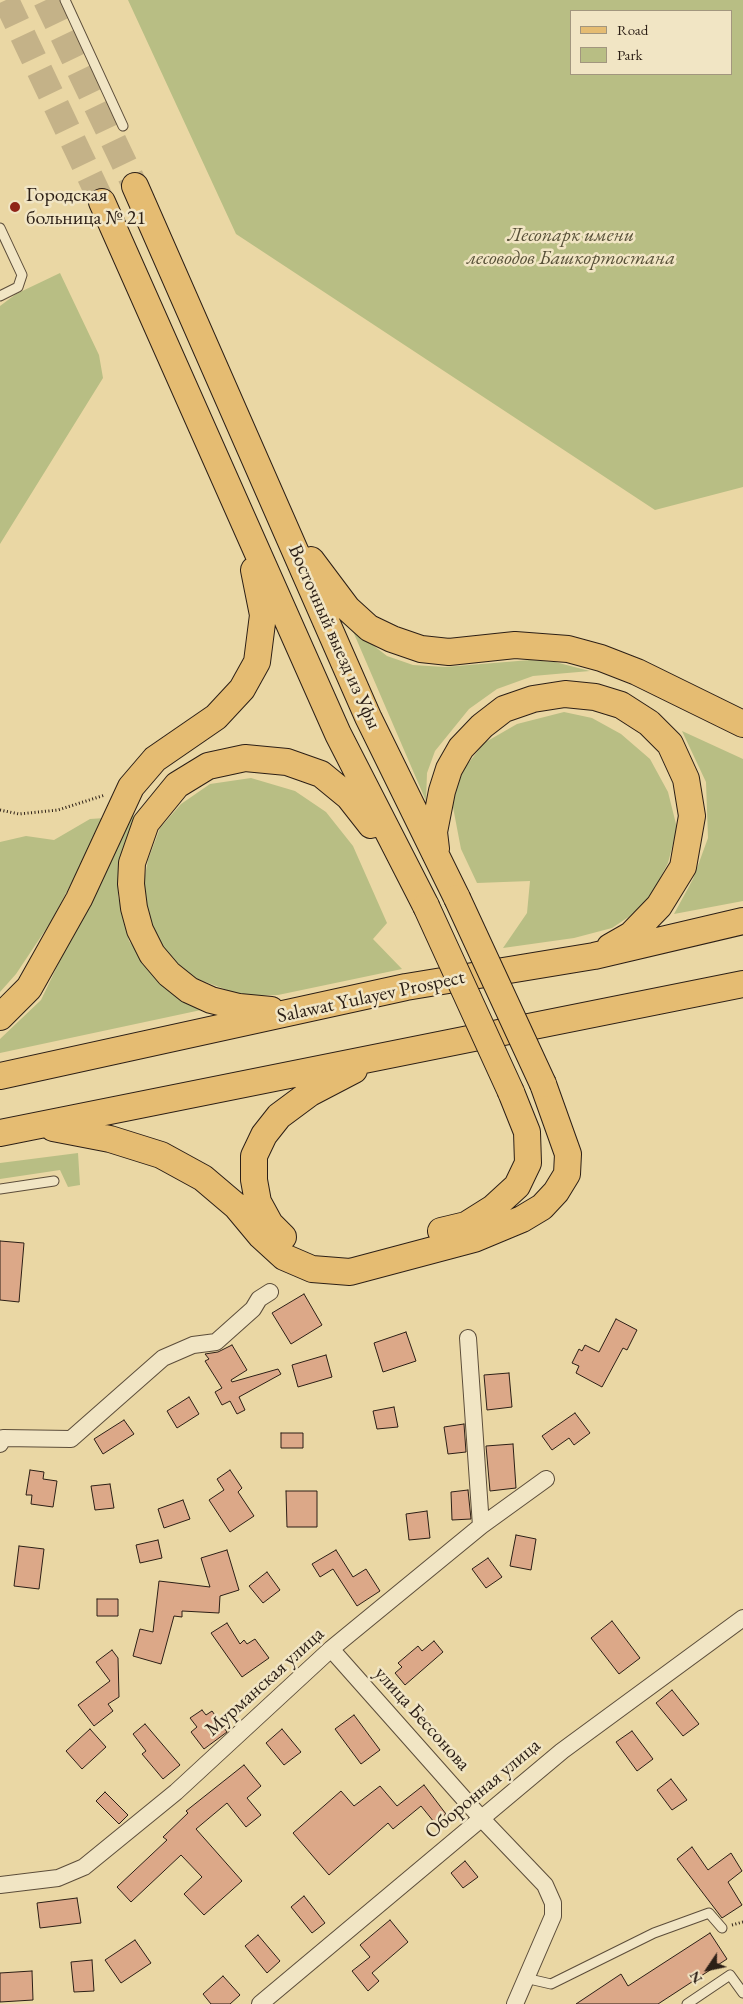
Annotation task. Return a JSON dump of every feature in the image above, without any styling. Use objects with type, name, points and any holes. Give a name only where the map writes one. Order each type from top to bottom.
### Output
[{"type":"main road","name":"Восточный выезд из Уфы","points":[[40,1125],[110,1139],[161,1155],[203,1178],[236,1206],[261,1236],[284,1257],[312,1269],[350,1272],[474,1239],[522,1219],[542,1206],[556,1192],[567,1174],[568,1154],[543,1084],[436,852],[368,717],[285,524],[135,186]]},
{"type":"main road","name":"Восточный выезд из Уфы","points":[[102,202],[338,734],[426,906],[511,1092],[527,1132],[528,1164],[517,1186],[493,1208],[466,1225],[345,1258],[312,1254],[288,1242],[270,1224],[258,1202],[254,1180],[254,1156],[264,1135],[279,1116],[310,1093],[380,1056]]},
{"type":"main road","points":[[285,524],[347,608],[369,628],[392,639],[421,649],[449,652],[515,645],[576,652],[601,658],[637,672],[743,724]]},
{"type":"main road","points":[[0,1017],[29,988],[43,964],[79,899],[131,788],[155,760],[216,717],[242,689],[257,662],[262,616],[254,571],[251,537]]},
{"type":"main road","points":[[436,852],[434,832],[442,791],[449,769],[461,748],[504,709],[533,699],[565,694],[595,697],[621,705],[649,723],[670,744],[686,779],[692,816],[683,867],[659,906],[631,935],[594,956]]},
{"type":"main road","points":[[294,1012],[239,1007],[211,1000],[189,990],[169,974],[152,954],[140,930],[130,884],[132,862],[146,823],[160,803],[177,785],[208,766],[245,758],[287,762],[320,774],[349,797],[409,874]]},
{"type":"main road","name":"Salawat Yulayev Prospect","points":[[0,1076],[406,987],[594,956],[743,921]]},
{"type":"main road","points":[[0,1133],[743,984]]},
{"type":"street","points":[[0,1444],[2,1438],[71,1439],[163,1358],[193,1345],[216,1342],[253,1309],[259,1299],[270,1292]]},
{"type":"street","points":[[468,1338],[481,1526]]},
{"type":"street","name":"Мурманская улица","points":[[0,1885],[58,1878],[84,1867],[176,1792],[331,1649],[481,1526],[546,1479]]},
{"type":"street","name":"Оборонная улица","points":[[260,2004],[562,1751],[743,1618]]},
{"type":"street","name":"улица Бессонова","points":[[331,1649],[481,1818],[546,1886],[553,1903],[553,1916],[515,2004]]},
{"type":"lane","points":[[65,0],[123,126]]},
{"type":"lane","points":[[0,228],[22,275],[18,287],[0,296]]},
{"type":"lane","points":[[0,1189],[54,1181]]},
{"type":"lane","points":[[525,1978],[551,1984],[654,1933],[709,1913],[722,1928]]},
{"type":"lane","points":[[687,2004],[730,1975],[743,1993]]},
{"type":"path","points":[[0,810],[20,814],[58,810],[131,788]]},
{"type":"green space","name":"Лесопарк имени лесоводов Башкортостана","points":[[128,0],[743,0],[743,487],[655,510],[236,234]]},
{"type":"green space","points":[[60,273],[99,355],[103,378],[0,544],[0,306],[16,294]]},
{"type":"green space","points":[[352,629],[387,656],[413,665],[445,667],[530,660],[555,662],[590,671],[533,676],[497,689],[469,709],[435,751],[427,773],[426,801]]},
{"type":"green space","points":[[564,712],[592,718],[621,734],[650,759],[668,792],[677,828],[668,863],[650,897],[630,916],[612,928],[574,938],[503,948],[527,913],[530,881],[477,883],[461,849],[452,802],[457,778],[484,743],[517,724]]},
{"type":"green space","points":[[682,731],[743,759],[743,901],[674,914],[693,879],[708,838],[706,782]]},
{"type":"green space","points":[[251,778],[295,791],[326,812],[353,846],[387,923],[373,939],[402,969],[278,995],[243,996],[195,978],[168,955],[149,926],[143,886],[148,860],[160,828],[181,804],[210,784]]},
{"type":"green space","points":[[130,815],[139,817],[120,858],[118,896],[129,941],[158,979],[201,1010],[0,1053],[0,1039],[41,1000]]},
{"type":"green space","points":[[105,818],[52,920],[16,974],[0,992],[0,842],[26,836],[54,840],[90,819]]},
{"type":"green space","points":[[78,1153],[80,1185],[68,1187],[60,1170],[0,1179],[0,1163]]},
{"type":"building","points":[[0,1241],[24,1243],[19,1302],[0,1300]]},
{"type":"building","points":[[304,1294],[322,1325],[291,1344],[272,1313]]},
{"type":"building","points":[[616,1319],[637,1330],[627,1350],[623,1348],[602,1387],[576,1373],[579,1366],[572,1363],[579,1349],[582,1351],[585,1345],[599,1352]]},
{"type":"building","points":[[406,1332],[416,1361],[383,1372],[374,1343]]},
{"type":"building","points":[[232,1345],[247,1370],[231,1380],[232,1382],[278,1369],[281,1374],[239,1397],[245,1410],[237,1414],[230,1401],[222,1405],[215,1392],[222,1388],[205,1361],[209,1359],[205,1354],[218,1352]]},
{"type":"building","points":[[326,1355],[332,1377],[298,1387],[292,1365]]},
{"type":"building","points":[[509,1373],[512,1407],[487,1410],[484,1375]]},
{"type":"building","points":[[189,1397],[199,1414],[177,1428],[167,1411]]},
{"type":"building","points":[[394,1407],[398,1427],[377,1429],[373,1411]]},
{"type":"building","points":[[575,1413],[590,1433],[574,1445],[569,1438],[552,1450],[542,1436]]},
{"type":"building","points":[[124,1420],[134,1434],[103,1454],[94,1439]]},
{"type":"building","points":[[464,1424],[466,1452],[448,1454],[444,1427]]},
{"type":"building","points":[[281,1433],[303,1433],[303,1448],[281,1448]]},
{"type":"building","points":[[513,1444],[516,1488],[490,1491],[486,1446]]},
{"type":"building","points":[[30,1470],[44,1472],[43,1479],[57,1481],[53,1507],[31,1504],[32,1495],[26,1495]]},
{"type":"building","points":[[230,1470],[242,1488],[238,1492],[254,1516],[230,1532],[209,1500],[224,1490],[217,1479]]},
{"type":"building","points":[[110,1484],[114,1508],[95,1510],[91,1486]]},
{"type":"building","points":[[468,1490],[471,1519],[452,1520],[451,1492]]},
{"type":"building","points":[[286,1491],[317,1491],[317,1527],[287,1527]]},
{"type":"building","points":[[183,1500],[190,1519],[164,1528],[158,1509]]},
{"type":"building","points":[[427,1511],[430,1538],[409,1540],[406,1514]]},
{"type":"building","points":[[516,1535],[536,1539],[531,1570],[510,1566]]},
{"type":"building","points":[[158,1540],[162,1558],[140,1563],[136,1545]]},
{"type":"building","points":[[19,1546],[44,1549],[39,1589],[14,1586]]},
{"type":"building","points":[[227,1550],[239,1590],[220,1596],[219,1613],[182,1611],[182,1617],[174,1616],[161,1664],[133,1656],[140,1629],[153,1632],[159,1581],[210,1587],[201,1558]]},
{"type":"building","points":[[336,1550],[353,1577],[366,1569],[380,1591],[357,1606],[333,1569],[320,1577],[312,1564]]},
{"type":"building","points":[[488,1558],[502,1577],[486,1588],[472,1569]]},
{"type":"building","points":[[267,1572],[280,1590],[263,1603],[249,1586]]},
{"type":"building","points":[[97,1599],[118,1599],[118,1616],[97,1616]]},
{"type":"building","points":[[612,1621],[640,1658],[619,1674],[591,1638]]},
{"type":"building","points":[[227,1623],[240,1644],[244,1640],[247,1644],[255,1639],[269,1658],[242,1677],[211,1633]]},
{"type":"building","points":[[434,1641],[443,1652],[405,1685],[395,1673],[402,1667],[398,1663],[418,1646],[422,1651]]},
{"type":"building","points":[[112,1650],[118,1658],[119,1697],[108,1704],[113,1711],[94,1726],[78,1705],[110,1681],[96,1662]]},
{"type":"building","points":[[672,1690],[699,1724],[683,1736],[656,1703]]},
{"type":"building","points":[[202,1710],[206,1715],[212,1711],[227,1732],[204,1749],[191,1732],[197,1727],[190,1718]]},
{"type":"building","points":[[354,1715],[380,1750],[361,1764],[335,1729]]},
{"type":"building","points":[[145,1724],[180,1765],[163,1779],[142,1754],[146,1751],[133,1734]]},
{"type":"building","points":[[90,1729],[106,1747],[82,1769],[66,1751]]},
{"type":"building","points":[[282,1729],[301,1752],[284,1765],[266,1743]]},
{"type":"building","points":[[632,1731],[653,1759],[637,1771],[616,1742]]},
{"type":"building","points":[[244,1765],[261,1786],[247,1798],[261,1815],[246,1827],[227,1803],[196,1829],[242,1881],[204,1915],[184,1894],[202,1877],[181,1855],[131,1902],[117,1887],[167,1840],[163,1837],[188,1813],[186,1811]]},
{"type":"building","points":[[671,1779],[687,1800],[672,1810],[657,1790]]},
{"type":"building","points":[[424,1785],[446,1814],[434,1822],[421,1806],[393,1829],[388,1823],[329,1875],[293,1833],[341,1791],[354,1806],[380,1786],[397,1806]]},
{"type":"building","points":[[105,1792],[128,1815],[119,1824],[96,1801]]},
{"type":"building","points":[[692,1847],[708,1870],[731,1853],[742,1871],[728,1882],[742,1905],[722,1918],[677,1859]]},
{"type":"building","points":[[465,1861],[478,1877],[463,1888],[451,1873]]},
{"type":"building","points":[[304,1896],[325,1923],[312,1933],[291,1907]]},
{"type":"building","points":[[77,1898],[81,1923],[40,1928],[37,1903]]},
{"type":"building","points":[[390,1920],[408,1942],[372,1973],[379,1981],[368,1991],[352,1971],[370,1957],[360,1945]]},
{"type":"building","points":[[710,1933],[727,1959],[658,2004],[576,2004],[621,1974],[628,1986]]},
{"type":"building","points":[[258,1935],[280,1961],[267,1973],[245,1946]]},
{"type":"building","points":[[135,1940],[151,1963],[121,1983],[105,1960]]},
{"type":"building","points":[[92,1960],[94,1991],[74,1992],[71,1962]]},
{"type":"building","points":[[32,1971],[33,2000],[0,2002],[0,1973]]},
{"type":"building","points":[[223,1976],[240,1995],[230,2004],[211,2004],[203,1994]]},
{"type":"tunnel","points":[[6,0],[102,202]]},
{"type":"tunnel","points":[[46,0],[135,186]]},
{"type":"place","name":"Городская больница № 21","points":[[15,207]]}]
